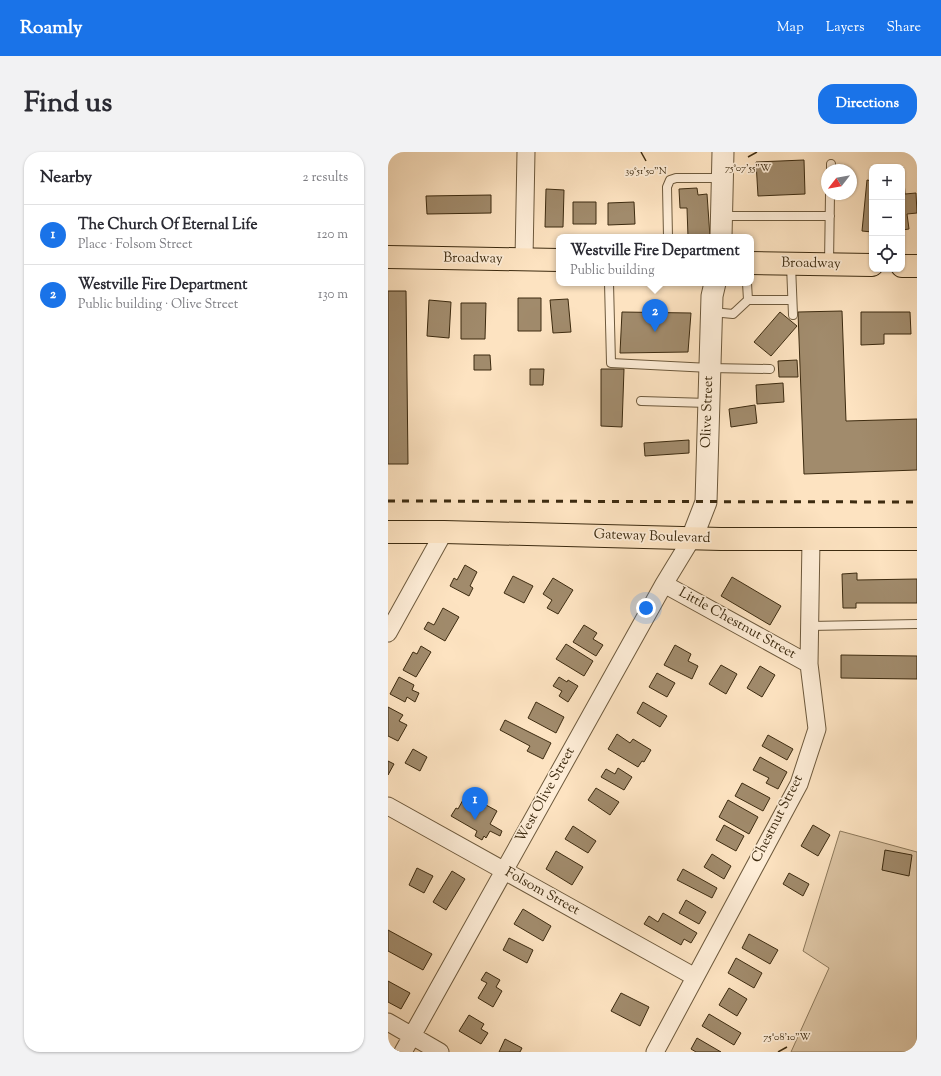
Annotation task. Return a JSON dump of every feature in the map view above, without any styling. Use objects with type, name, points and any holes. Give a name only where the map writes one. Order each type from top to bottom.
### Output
[{"type":"main road","name":"Broadway","points":[[388,257],[556,260]]},
{"type":"main road","name":"Broadway","points":[[754,263],[869,265]]},
{"type":"main road","points":[[905,266],[917,266]]},
{"type":"main road","name":"Gateway Boulevard","points":[[388,532],[810,540],[917,540]]},
{"type":"street","points":[[524,259],[526,152]]},
{"type":"street","points":[[721,234],[723,152]]},
{"type":"street","name":"Olive Street","points":[[692,538],[706,502],[712,296],[714,286]]},
{"type":"street","points":[[388,633],[444,532]]},
{"type":"street","name":"West Olive Street","points":[[403,1052],[664,584],[692,538]]},
{"type":"street","name":"Chestnut Street","points":[[655,1052],[799,784],[817,729],[810,664],[810,540]]},
{"type":"street","name":"Little Chestnut Street","points":[[664,584],[810,664]]},
{"type":"street","name":"Folsom Street","points":[[388,806],[695,977]]},
{"type":"street","points":[[388,1022],[440,1052]]},
{"type":"lane","points":[[668,234],[667,187],[670,180],[676,178],[722,178]]},
{"type":"lane","points":[[829,264],[830,200]]},
{"type":"lane","points":[[722,216],[830,216]]},
{"type":"lane","points":[[791,264],[793,315]]},
{"type":"lane","points":[[609,286],[611,363],[710,368],[770,369]]},
{"type":"lane","points":[[747,286],[748,300]]},
{"type":"lane","points":[[712,312],[733,314],[748,300],[792,300]]},
{"type":"lane","points":[[641,402],[708,403]]},
{"type":"lane","points":[[810,626],[917,624]]},
{"type":"shaded area","points":[[840,831],[917,852],[917,1052],[791,1052],[829,968],[803,951]]},
{"type":"building","points":[[804,160],[805,194],[758,196],[756,162]]},
{"type":"building","points":[[867,180],[869,180],[869,232],[862,231]]},
{"type":"building","points":[[697,188],[698,195],[707,194],[710,234],[688,234],[687,208],[680,208],[679,189]]},
{"type":"building","points":[[546,189],[564,190],[563,227],[545,227]]},
{"type":"building","points":[[916,193],[917,213],[907,214],[909,229],[905,230],[905,194]]},
{"type":"building","points":[[491,195],[491,213],[427,214],[426,196]]},
{"type":"building","points":[[573,202],[596,202],[596,224],[573,224]]},
{"type":"building","points":[[634,202],[635,224],[608,225],[608,203]]},
{"type":"building","points":[[388,291],[406,291],[408,464],[388,464]]},
{"type":"building","points":[[518,298],[541,298],[541,331],[518,331]]},
{"type":"building","points":[[568,299],[571,332],[553,333],[550,300]]},
{"type":"building","points":[[429,300],[451,302],[449,338],[427,336]]},
{"type":"building","points":[[461,303],[486,303],[485,339],[461,339]]},
{"type":"building","points":[[842,311],[846,421],[917,419],[917,470],[804,474],[798,312]]},
{"type":"building","points":[[622,312],[691,313],[688,352],[620,353]]},
{"type":"building","points":[[780,312],[797,326],[771,356],[754,342]]},
{"type":"building","points":[[861,312],[910,312],[911,334],[884,334],[884,344],[861,345]]},
{"type":"building","points":[[474,355],[490,355],[491,370],[474,370]]},
{"type":"building","points":[[797,360],[798,377],[779,377],[778,361]]},
{"type":"building","points":[[530,369],[544,369],[543,385],[530,385]]},
{"type":"building","points":[[601,369],[624,369],[622,427],[601,426]]},
{"type":"building","points":[[783,383],[784,402],[757,404],[756,385]]},
{"type":"building","points":[[755,405],[757,423],[731,427],[729,409]]},
{"type":"building","points":[[689,440],[689,453],[645,456],[644,443]]},
{"type":"building","points":[[465,565],[477,572],[470,586],[473,588],[469,596],[450,586],[454,578],[457,580]]},
{"type":"building","points":[[857,573],[857,580],[917,579],[917,603],[856,603],[856,608],[843,608],[842,574]]},
{"type":"building","points":[[513,576],[533,586],[524,603],[504,593]]},
{"type":"building","points":[[732,577],[781,606],[770,625],[721,596]]},
{"type":"building","points":[[553,578],[573,590],[558,614],[547,608],[552,600],[543,594]]},
{"type":"building","points":[[443,608],[459,617],[445,641],[424,629],[428,622],[434,625]]},
{"type":"building","points":[[584,625],[597,633],[593,639],[603,645],[596,656],[573,642]]},
{"type":"building","points":[[566,644],[593,661],[584,676],[556,659]]},
{"type":"building","points":[[675,645],[691,654],[688,661],[698,666],[692,679],[664,665]]},
{"type":"building","points":[[421,646],[431,652],[416,677],[403,670],[413,652],[417,654]]},
{"type":"building","points":[[841,655],[917,656],[917,679],[841,678]]},
{"type":"building","points":[[721,665],[737,674],[726,694],[709,684]]},
{"type":"building","points":[[760,666],[775,675],[762,697],[747,688]]},
{"type":"building","points":[[657,673],[675,683],[667,697],[649,687]]},
{"type":"building","points":[[399,677],[414,685],[412,690],[419,693],[415,702],[407,697],[405,702],[390,694]]},
{"type":"building","points":[[559,677],[578,686],[568,702],[559,696],[562,691],[553,686]]},
{"type":"building","points":[[536,702],[564,717],[556,733],[528,718]]},
{"type":"building","points":[[643,702],[667,716],[660,727],[637,713]]},
{"type":"building","points":[[388,707],[403,715],[399,721],[407,725],[398,741],[388,736]]},
{"type":"building","points":[[505,720],[551,743],[543,759],[527,751],[530,746],[500,730]]},
{"type":"building","points":[[617,734],[630,743],[633,739],[651,750],[644,762],[642,761],[638,767],[608,749]]},
{"type":"building","points":[[768,735],[793,749],[787,760],[762,746]]},
{"type":"building","points":[[413,749],[427,757],[420,771],[405,763]]},
{"type":"building","points":[[760,757],[787,772],[778,789],[766,783],[769,778],[753,770]]},
{"type":"building","points":[[388,761],[394,764],[388,775]]},
{"type":"building","points":[[618,768],[632,777],[624,790],[601,777],[606,769],[615,774]]},
{"type":"building","points":[[742,783],[770,798],[763,811],[735,796]]},
{"type":"building","points":[[596,788],[619,802],[610,815],[588,800]]},
{"type":"building","points":[[464,798],[484,809],[486,805],[497,811],[490,824],[502,831],[500,836],[490,831],[486,838],[484,836],[482,840],[475,836],[477,831],[451,816],[456,808],[458,809]]},
{"type":"building","points":[[728,800],[758,817],[749,834],[719,817]]},
{"type":"building","points":[[724,825],[744,836],[736,851],[716,840]]},
{"type":"building","points":[[813,825],[830,835],[818,856],[801,846]]},
{"type":"building","points":[[573,826],[596,841],[588,853],[565,839]]},
{"type":"building","points":[[885,850],[912,855],[909,876],[882,870]]},
{"type":"building","points":[[556,851],[583,867],[572,885],[546,869]]},
{"type":"building","points":[[712,854],[731,866],[724,879],[704,867]]},
{"type":"building","points":[[417,868],[433,876],[424,893],[409,885]]},
{"type":"building","points":[[683,869],[717,888],[712,898],[677,880]]},
{"type":"building","points":[[452,871],[465,879],[446,910],[433,902]]},
{"type":"building","points":[[789,873],[809,884],[803,896],[783,884]]},
{"type":"building","points":[[686,900],[706,912],[699,924],[679,913]]},
{"type":"building","points":[[523,909],[551,926],[543,941],[514,924]]},
{"type":"building","points":[[663,913],[697,933],[691,943],[684,939],[681,945],[644,924],[649,916],[658,922]]},
{"type":"building","points":[[388,930],[432,954],[423,970],[388,951]]},
{"type":"building","points":[[749,934],[778,950],[770,964],[742,948]]},
{"type":"building","points":[[509,938],[533,950],[527,963],[503,950]]},
{"type":"building","points":[[736,958],[762,973],[754,988],[728,973]]},
{"type":"building","points":[[486,972],[500,980],[496,987],[502,991],[493,1007],[478,998],[487,983],[481,980]]},
{"type":"building","points":[[388,981],[410,993],[401,1009],[388,1002]]},
{"type":"building","points":[[729,988],[747,999],[737,1016],[719,1005]]},
{"type":"building","points":[[621,993],[649,1007],[640,1026],[611,1011]]},
{"type":"building","points":[[709,1014],[741,1033],[734,1045],[702,1026]]},
{"type":"building","points":[[469,1015],[484,1024],[481,1029],[488,1033],[481,1044],[459,1031]]},
{"type":"building","points":[[697,1038],[721,1052],[696,1052],[691,1049]]},
{"type":"building","points":[[505,1039],[522,1048],[520,1052],[499,1052]]},
{"type":"railway","points":[[388,501],[917,502]]},
{"type":"place","name":"Westville Fire Department","points":[[655,332]]},
{"type":"place","name":"The Church Of Eternal Life","points":[[475,820]]}]
